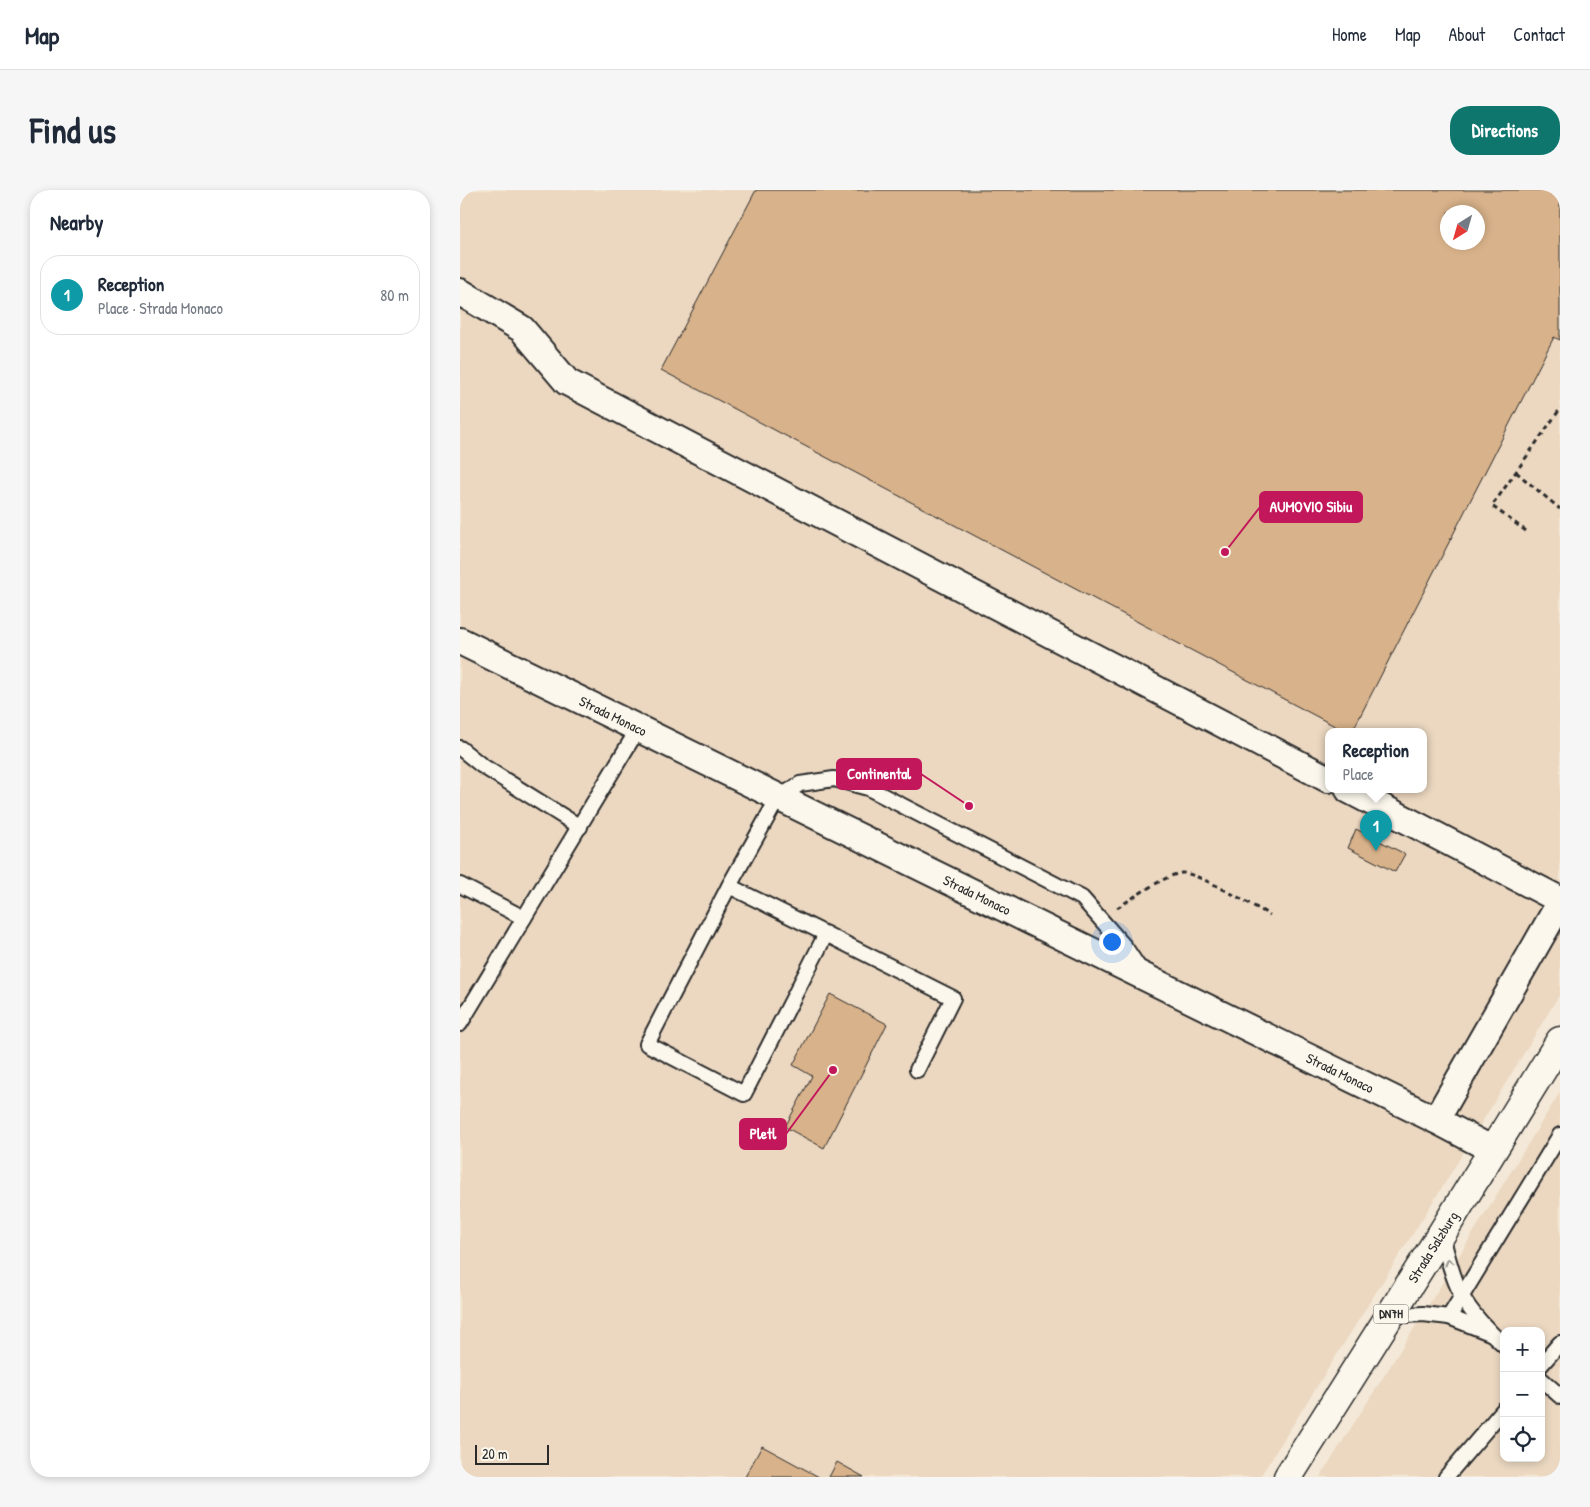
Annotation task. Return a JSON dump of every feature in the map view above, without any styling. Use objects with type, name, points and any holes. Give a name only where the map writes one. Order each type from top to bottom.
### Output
[{"type":"main road","name":"Strada Salzburg","points":[[1288,1477],[1442,1233],[1560,1040]]},
{"type":"street","points":[[460,292],[522,329],[568,382],[1325,777]]},
{"type":"street","name":"Strada Monaco","points":[[460,641],[1436,1120],[1493,1150]]},
{"type":"street","points":[[1355,793],[1560,902],[1436,1120]]},
{"type":"lane","points":[[460,1024],[638,729]]},
{"type":"lane","points":[[460,748],[480,765],[580,826]]},
{"type":"lane","points":[[826,934],[744,1094],[646,1044],[729,886],[778,798],[800,784],[834,779],[868,788],[1082,898],[1125,947],[1146,978]]},
{"type":"lane","points":[[460,885],[524,918]]},
{"type":"lane","points":[[729,886],[953,998],[917,1070]]},
{"type":"lane","points":[[1449,1317],[1560,1135]]},
{"type":"lane","points":[[1442,1233],[1461,1296],[1490,1334],[1500,1342]]},
{"type":"lane","points":[[1389,1316],[1423,1314],[1449,1317],[1490,1334]]},
{"type":"lane","points":[[1545,1360],[1560,1343]]},
{"type":"lane","points":[[1545,1383],[1560,1396]]},
{"type":"lane","points":[[1446,1477],[1500,1414]]},
{"type":"path","points":[[1526,531],[1492,506],[1560,409]]},
{"type":"path","points":[[1516,472],[1560,509]]},
{"type":"path","points":[[1099,918],[1172,876],[1183,873],[1197,876],[1270,915]]},
{"type":"shaded area","points":[[460,190],[1560,190],[1560,994],[1448,1178],[1260,1477],[460,1477]]},
{"type":"shaded area","points":[[1560,1092],[1560,1477],[1320,1477],[1423,1314]]},
{"type":"building","points":[[756,190],[1560,190],[1560,340],[1554,337],[1354,728],[1338,728],[661,370]]},
{"type":"building","points":[[1356,829],[1405,854],[1395,872],[1348,848]]},
{"type":"building","points":[[830,994],[887,1024],[824,1148],[785,1127],[812,1076],[793,1065]]},
{"type":"building","points":[[762,1446],[819,1477],[745,1477]]},
{"type":"building","points":[[837,1462],[864,1477],[829,1477]]},
{"type":"place","name":"AUMOVIO Sibiu","points":[[1225,552]]},
{"type":"place","name":"Continental","points":[[969,806]]},
{"type":"place","name":"Reception","points":[[1376,851]]},
{"type":"place","name":"Pletl","points":[[833,1070]]}]
